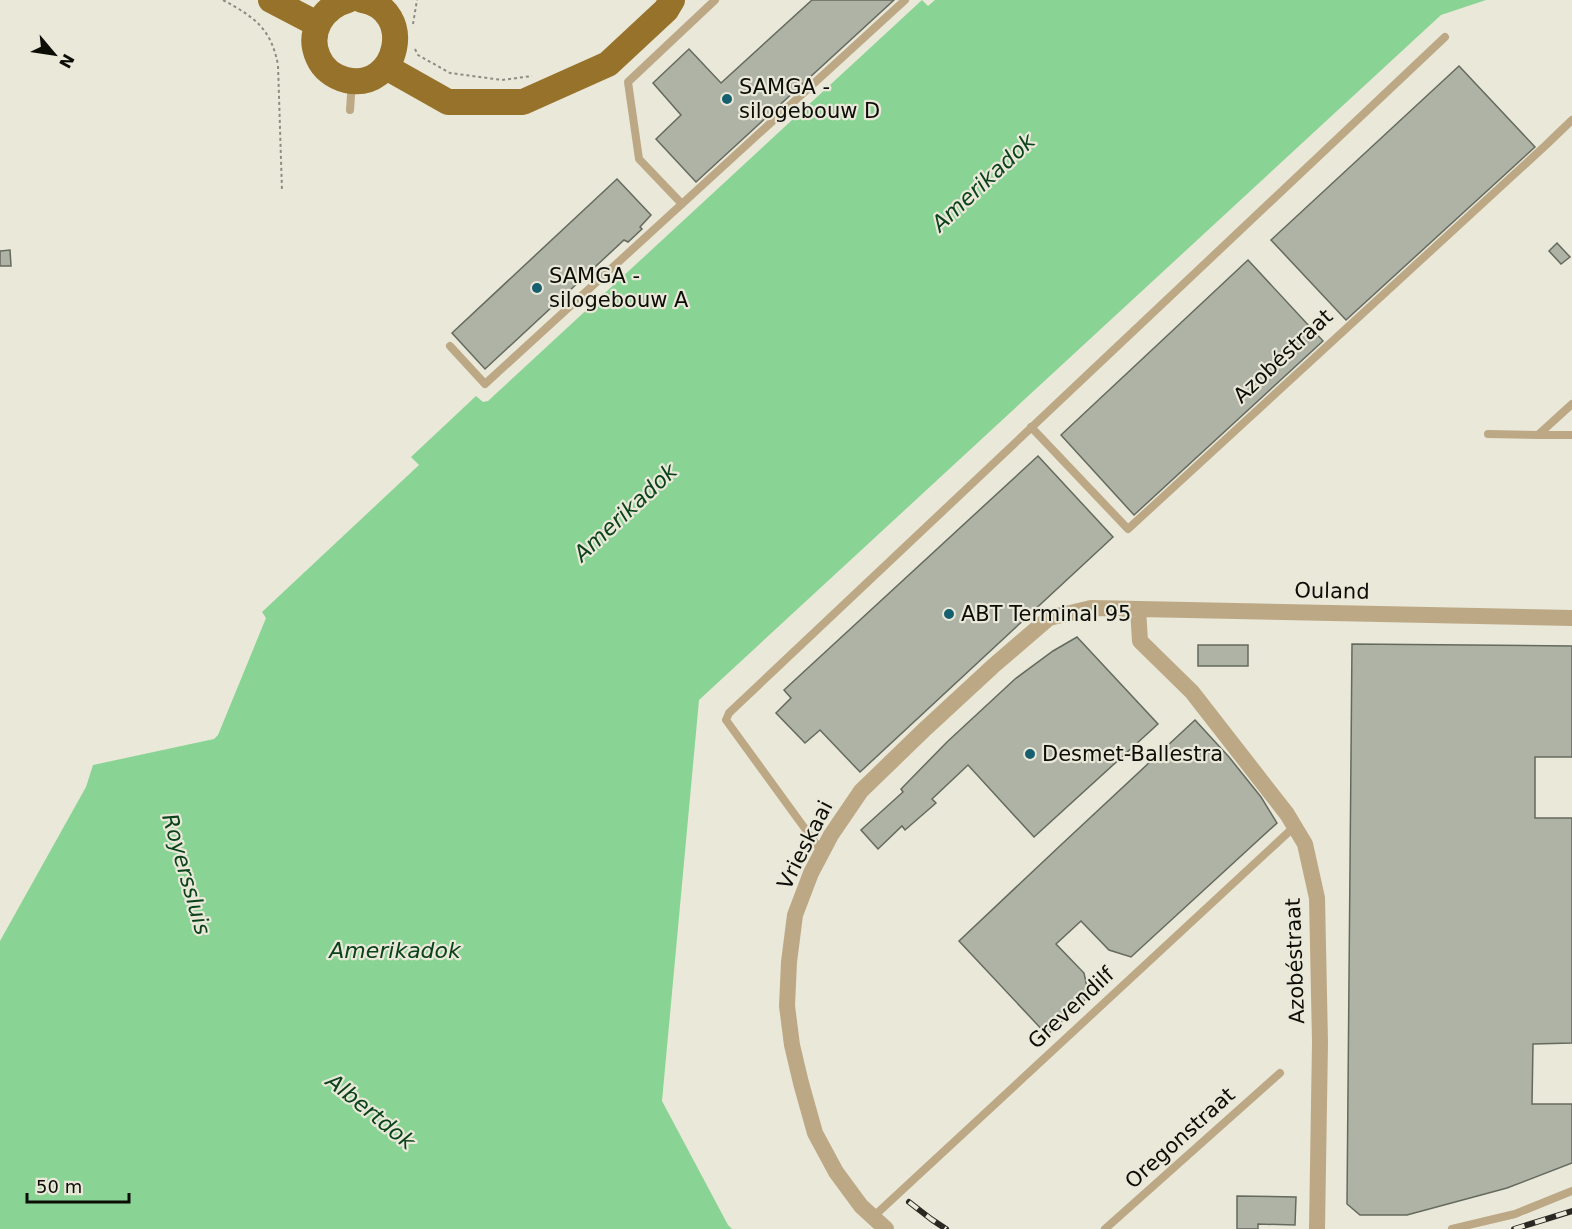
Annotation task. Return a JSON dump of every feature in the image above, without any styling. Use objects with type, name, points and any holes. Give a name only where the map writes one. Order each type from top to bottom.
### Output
[{"type":"main road","points":[[271,0],[317,24]]},
{"type":"main road","points":[[348,0],[337,3],[325,12],[317,24],[314,38],[315,51],[329,72],[352,81],[370,78],[386,67],[396,45],[395,30],[389,17],[372,2]]},
{"type":"main road","points":[[386,67],[448,102],[523,102],[608,64],[666,10],[672,0]]},
{"type":"street","name":"Vrieskaai","points":[[886,1229],[861,1206],[836,1172],[815,1132],[801,1083],[787,1006],[789,962],[795,915],[811,873],[831,835],[861,791],[992,667],[1049,618],[1091,608]]},
{"type":"street","name":"Ouland","points":[[1091,608],[1572,618]]},
{"type":"street","name":"Azobéstraat","points":[[1138,609],[1140,641],[1192,692],[1287,814],[1305,844],[1317,898],[1320,1042],[1317,1229]]},
{"type":"lane","points":[[682,204],[639,159],[628,82],[715,0]]},
{"type":"lane","points":[[450,346],[485,384],[905,0]]},
{"type":"lane","points":[[822,852],[726,720],[729,712],[1444,37]]},
{"type":"lane","points":[[350,110],[352,81]]},
{"type":"lane","name":"Azobéstraat","points":[[1031,427],[1128,529],[1572,120]]},
{"type":"lane","points":[[1538,435],[1572,404]]},
{"type":"lane","points":[[1488,434],[1572,435]]},
{"type":"lane","name":"Grevendilf","points":[[873,1217],[1294,826]]},
{"type":"lane","name":"Oregonstraat","points":[[1105,1229],[1280,1073]]},
{"type":"lane","points":[[1452,1229],[1515,1214],[1572,1191]]},
{"type":"path","points":[[223,0],[254,19],[267,32],[275,49],[278,64],[282,191]]},
{"type":"path","points":[[412,32],[417,0]]},
{"type":"path","points":[[414,48],[418,55],[450,73],[502,80],[534,75]]},
{"type":"water","name":"Amerikadok","points":[[922,0],[928,6],[935,0],[1486,0],[1441,15],[699,700],[662,1101],[732,1229],[0,1229],[0,941],[86,787],[93,765],[214,739],[218,735],[266,618],[262,612],[419,465],[411,457],[476,396],[483,402],[488,401]]},
{"type":"building","name":"SAMGA - silogebouw D","points":[[812,0],[894,0],[696,182],[656,139],[681,115],[653,83],[689,49],[721,83]]},
{"type":"building","points":[[1459,66],[1535,147],[1346,320],[1271,240]]},
{"type":"building","name":"SAMGA - silogebouw A","points":[[617,179],[651,215],[640,227],[642,229],[628,242],[624,240],[485,369],[452,333]]},
{"type":"building","points":[[1557,243],[1570,257],[1561,264],[1549,251]]},
{"type":"building","points":[[10,250],[11,266],[0,266],[0,251]]},
{"type":"building","points":[[1248,260],[1323,341],[1134,515],[1061,435]]},
{"type":"building","name":"ABT Terminal 95","points":[[1038,456],[1113,537],[860,772],[820,730],[805,743],[776,713],[791,698],[784,690]]},
{"type":"building","name":"Desmet-Ballestra","points":[[1077,637],[1158,724],[1034,837],[968,765],[932,799],[936,803],[905,830],[902,826],[878,849],[861,830],[903,792],[901,789],[947,742],[1015,679],[1053,651]]},
{"type":"building","points":[[1352,644],[1572,646],[1572,757],[1535,757],[1535,818],[1572,818],[1572,1043],[1533,1044],[1532,1104],[1572,1104],[1572,1163],[1507,1188],[1407,1215],[1360,1215],[1347,1204]]},
{"type":"building","points":[[1198,645],[1248,645],[1248,666],[1198,666]]},
{"type":"building","points":[[1195,720],[1261,797],[1277,823],[1131,957],[1109,950],[1081,921],[1056,944],[1084,973],[1089,996],[1047,1035],[959,941]]},
{"type":"building","points":[[1237,1196],[1296,1197],[1295,1225],[1258,1224],[1258,1229],[1237,1229]]},
{"type":"railway","points":[[909,1202],[946,1229]]},
{"type":"railway","points":[[1514,1229],[1572,1211]]},
{"type":"place","name":"SAMGA - silogebouw D","points":[[727,99]]},
{"type":"place","name":"SAMGA - silogebouw A","points":[[537,288]]},
{"type":"place","name":"ABT Terminal 95","points":[[949,614]]},
{"type":"place","name":"Desmet-Ballestra","points":[[1030,754]]},
{"type":"water label","name":"Royerssluis","points":[[187,874]]},
{"type":"water label","name":"Albertdok","points":[[371,1111]]}]
